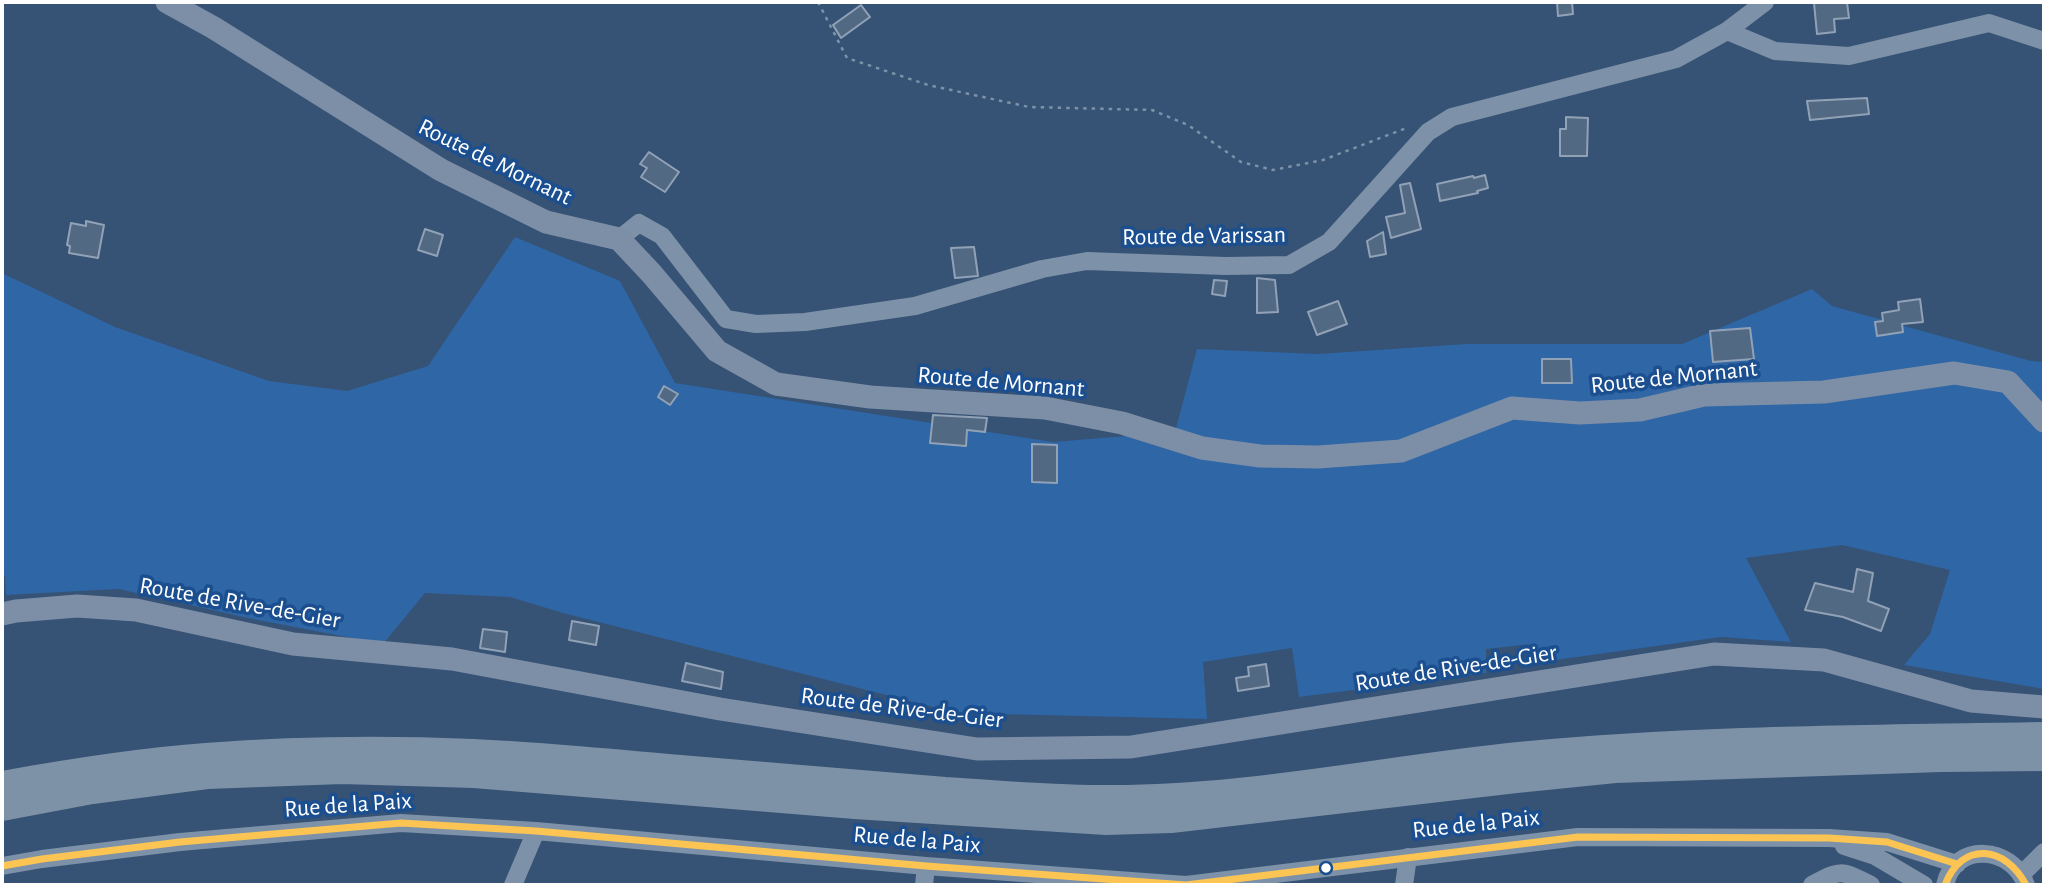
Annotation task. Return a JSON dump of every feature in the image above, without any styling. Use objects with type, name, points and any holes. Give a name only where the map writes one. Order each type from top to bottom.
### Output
[{"type":"highway","points":[[2,784],[89,769],[203,756],[332,750],[402,750],[479,752],[1030,796],[1139,798],[1234,791],[1517,755],[1620,747],[2044,736]]},
{"type":"highway","points":[[2,808],[92,791],[207,776],[342,771],[474,775],[855,806],[1106,822],[1171,820],[1615,770],[2044,758]]},
{"type":"main road","name":"Route de Mornant","points":[[167,2],[215,28],[441,170],[546,222],[619,239],[717,351],[776,384],[870,397],[1045,408],[1122,423],[1202,447],[1260,456],[1318,457],[1401,451],[1512,408],[1580,413],[1640,410],[1704,395],[1824,392],[1954,373],[2008,382],[2044,421]]},
{"type":"main road","name":"Route de Rive-de-Gier","points":[[2,614],[77,606],[136,610],[293,644],[452,659],[720,709],[977,749],[1131,747],[1714,654],[1824,660],[1971,701],[2044,707]]},
{"type":"street","name":"Route de Varissan","points":[[619,239],[639,223],[662,236],[726,319],[756,324],[805,321],[915,306],[1042,269],[1087,261],[1225,266],[1289,265],[1329,242],[1428,132],[1452,117],[1675,59],[1727,31],[1765,2]]},
{"type":"street","points":[[1727,31],[1775,51],[1849,56],[1989,23],[2044,41]]},
{"type":"street","name":"Rue de la Paix","points":[[2,866],[180,842],[401,823],[536,831],[926,866],[1186,885],[1578,837],[1829,838],[1887,842],[1957,864]]},
{"type":"street","points":[[513,885],[536,831]]},
{"type":"street","name":"Rue de la Paix","points":[[1829,838],[1891,864],[1924,885]]},
{"type":"street","points":[[1945,885],[1946,878],[1957,864],[1969,856],[1984,853],[1999,856],[2012,863],[2024,880],[2044,852]]},
{"type":"street","points":[[1404,885],[1408,857]]},
{"type":"street","points":[[1812,885],[1838,872],[1844,872],[1870,885],[1891,864]]},
{"type":"street","points":[[924,885],[926,866]]},
{"type":"path","points":[[818,2],[847,58],[928,85],[1029,107],[1152,110],[1188,125],[1241,162],[1273,170],[1323,160],[1416,125]]},
{"type":"shaded area","points":[[515,237],[620,281],[675,383],[1053,442],[1175,432],[1197,349],[1318,354],[1466,344],[1682,344],[1812,289],[1832,306],[2031,361],[2044,362],[2044,689],[1904,665],[1930,634],[1950,570],[1842,545],[1746,558],[1791,642],[1721,637],[1534,663],[1532,644],[1486,649],[1486,673],[1299,697],[1292,648],[1203,662],[1207,719],[957,713],[563,613],[510,597],[425,593],[383,644],[118,589],[6,595],[5,576],[2,574],[2,273],[115,327],[269,381],[347,391],[428,366]]},
{"type":"building","points":[[1557,2],[1572,2],[1573,14],[1558,16]]},
{"type":"building","points":[[1847,2],[1849,18],[1834,19],[1835,32],[1817,34],[1814,3]]},
{"type":"building","points":[[861,5],[870,17],[841,38],[833,25]]},
{"type":"building","points":[[1867,98],[1869,114],[1810,120],[1807,101]]},
{"type":"building","points":[[1566,117],[1588,118],[1587,156],[1560,156],[1560,129],[1566,129]]},
{"type":"building","points":[[649,152],[679,172],[665,192],[641,177],[647,168],[640,164]]},
{"type":"building","points":[[1485,175],[1488,188],[1477,191],[1478,193],[1440,201],[1437,184]]},
{"type":"building","points":[[1410,183],[1421,229],[1391,238],[1386,217],[1405,213],[1400,185]]},
{"type":"building","points":[[86,221],[104,225],[98,258],[69,253],[70,246],[67,245],[71,223],[86,226]]},
{"type":"building","points":[[425,229],[443,235],[437,256],[418,250]]},
{"type":"building","points":[[1383,232],[1386,254],[1370,257],[1367,241]]},
{"type":"building","points":[[974,247],[978,276],[955,278],[951,248]]},
{"type":"building","points":[[1257,278],[1275,280],[1278,312],[1257,313]]},
{"type":"building","points":[[1214,280],[1227,281],[1225,296],[1212,294]]},
{"type":"building","points":[[1920,299],[1923,322],[1902,324],[1903,332],[1877,336],[1875,322],[1883,321],[1882,313],[1899,310],[1898,302]]},
{"type":"building","points":[[1338,301],[1347,324],[1317,335],[1308,312]]},
{"type":"building","points":[[1750,328],[1754,359],[1713,362],[1710,331]]},
{"type":"building","points":[[1542,359],[1571,359],[1572,383],[1542,383]]},
{"type":"building","points":[[664,386],[678,394],[670,405],[658,397]]},
{"type":"building","points":[[933,415],[987,418],[985,432],[967,430],[966,446],[930,443]]},
{"type":"building","points":[[1032,444],[1057,445],[1057,483],[1032,482]]},
{"type":"building","points":[[1857,569],[1873,573],[1868,601],[1889,609],[1881,631],[1843,617],[1805,610],[1815,583],[1853,592]]},
{"type":"building","points":[[572,621],[599,626],[596,645],[569,640]]},
{"type":"building","points":[[483,629],[507,632],[505,652],[480,648]]},
{"type":"building","points":[[686,663],[723,672],[721,689],[682,681]]},
{"type":"building","points":[[1266,664],[1269,686],[1238,691],[1236,678],[1249,676],[1248,667]]},
{"type":"transit line","points":[[2,866],[180,842],[401,823],[536,831],[926,866],[1186,885],[1578,837],[1829,838],[1887,842],[1957,864]]},
{"type":"transit line","points":[[1945,885],[1953,870],[1962,861],[1973,855],[1984,854],[2007,862],[2026,885]]}]
